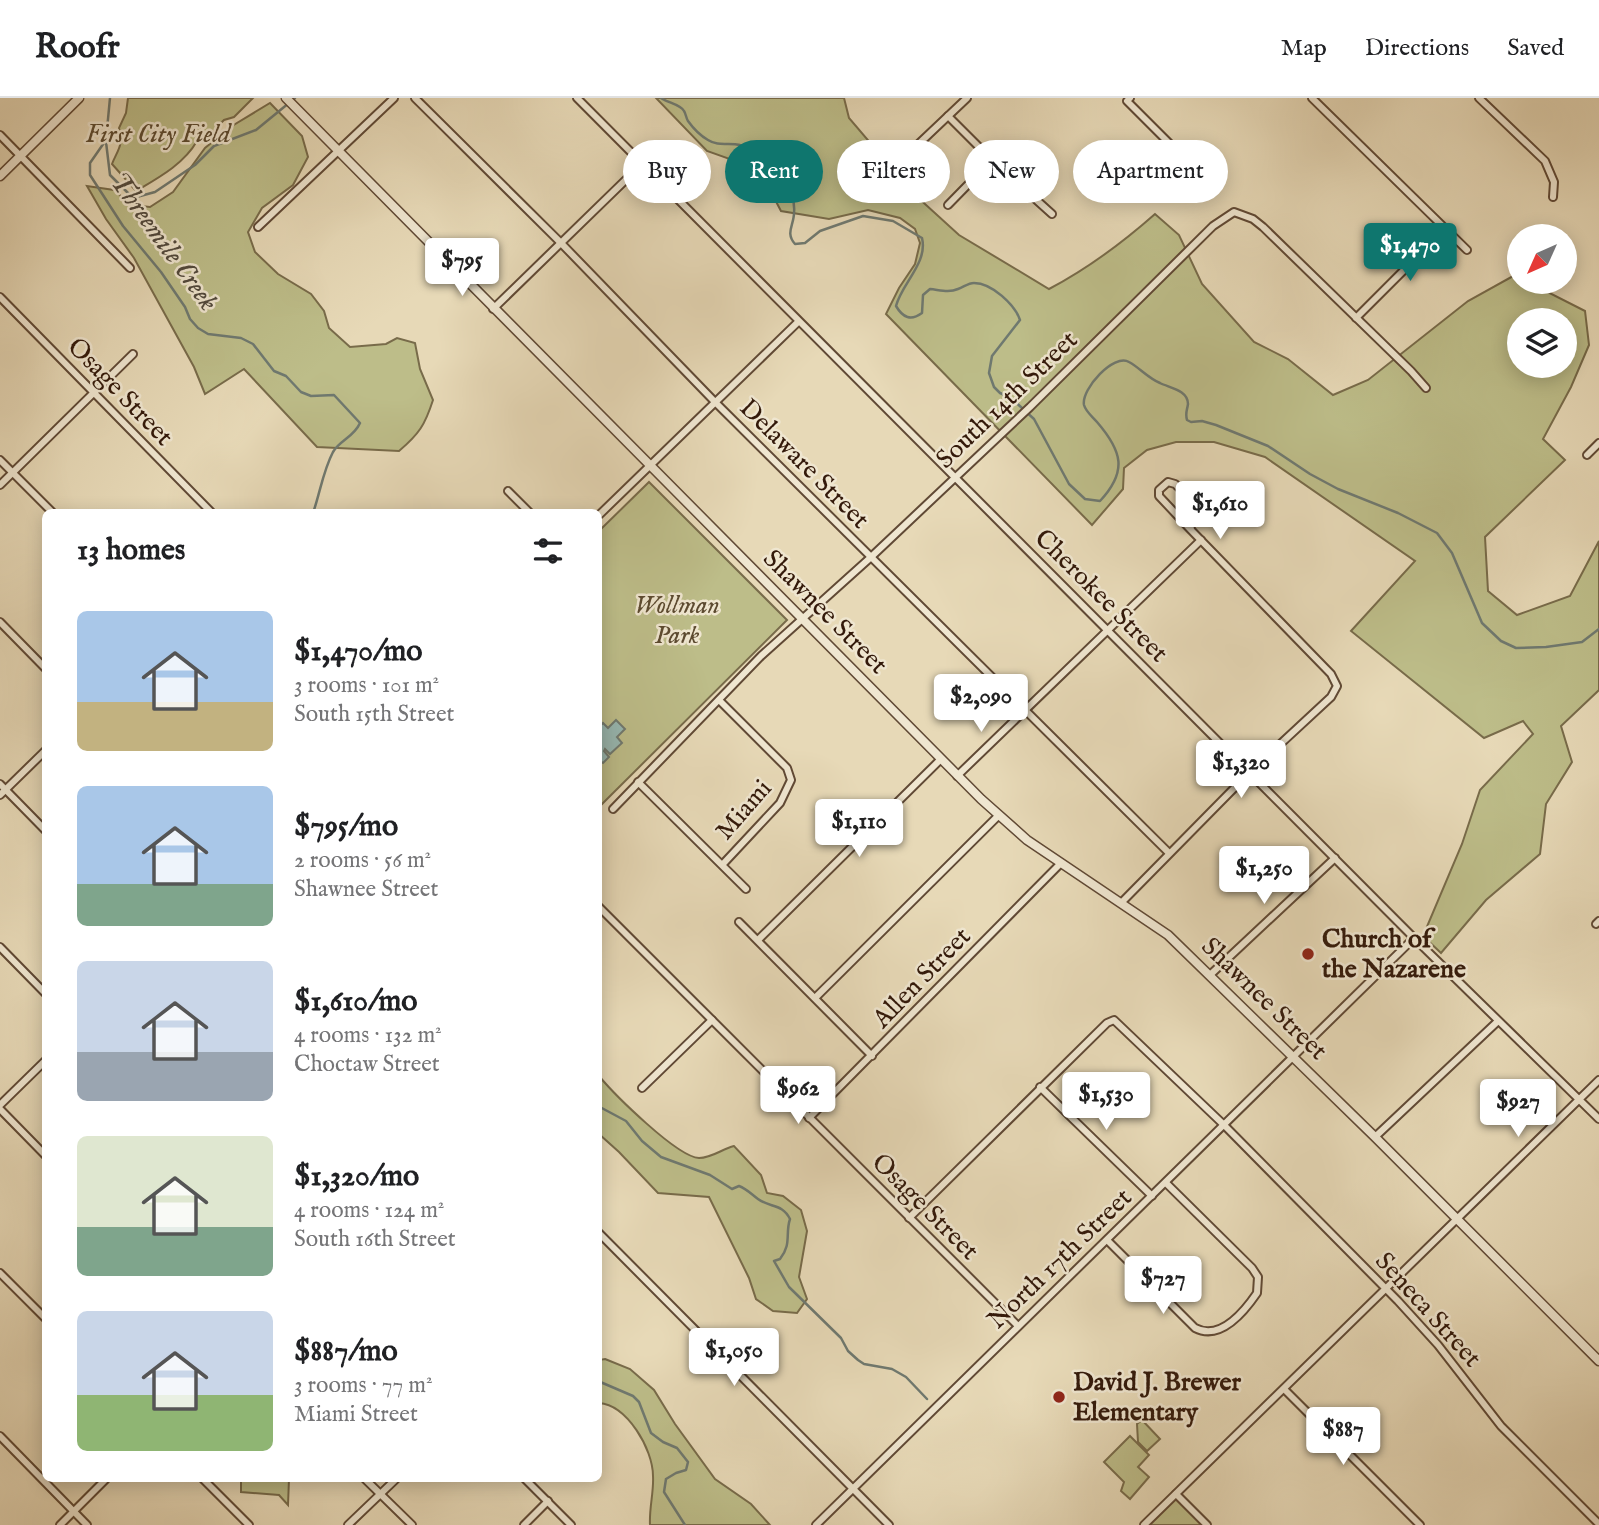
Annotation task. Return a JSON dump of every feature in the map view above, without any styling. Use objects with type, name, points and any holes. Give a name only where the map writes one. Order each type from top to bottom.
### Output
[{"type":"street","points":[[0,176],[79,98]]},
{"type":"street","name":"Shawnee Street","points":[[286,98],[957,776],[1027,840],[1168,935],[1599,1361]]},
{"type":"street","points":[[258,227],[394,98]]},
{"type":"street","name":"Delaware Street","points":[[415,98],[870,558],[1169,853]]},
{"type":"street","name":"Cherokee Street","points":[[577,98],[623,145]]},
{"type":"street","points":[[923,140],[967,98]]},
{"type":"street","points":[[1312,98],[1467,250]]},
{"type":"street","points":[[1479,98],[1545,161],[1554,182],[1553,197]]},
{"type":"street","points":[[1129,100],[1167,140]]},
{"type":"street","points":[[948,116],[972,140]]},
{"type":"street","points":[[0,135],[130,268]]},
{"type":"street","points":[[493,309],[623,182]]},
{"type":"street","points":[[947,205],[964,188]]},
{"type":"street","name":"Cherokee Street","points":[[681,203],[1497,1021],[1599,1119]]},
{"type":"street","points":[[1040,203],[1052,214]]},
{"type":"street","name":"South 14th Street","points":[[613,809],[761,656],[803,621],[1030,407],[1213,226],[1234,212],[1240,212],[1263,227],[1356,318]]},
{"type":"street","points":[[1426,388],[1356,318],[1444,230]]},
{"type":"street","name":"Osage Street","points":[[0,297],[208,509]]},
{"type":"street","points":[[602,512],[798,322]]},
{"type":"street","points":[[0,485],[133,354]]},
{"type":"street","points":[[1587,455],[1599,443]]},
{"type":"street","points":[[0,460],[49,509]]},
{"type":"street","points":[[1122,902],[1249,773],[1331,698],[1337,686],[1331,674],[1161,500],[1159,490],[1168,482],[1175,484],[1186,495],[1191,530]]},
{"type":"street","points":[[508,491],[526,509]]},
{"type":"street","points":[[957,776],[1201,540]]},
{"type":"street","points":[[0,622],[42,665]]},
{"type":"street","name":"Miami","points":[[719,700],[787,768],[791,780],[780,803],[723,864]]},
{"type":"street","points":[[42,754],[2,789],[42,827]]},
{"type":"street","points":[[758,940],[941,759]]},
{"type":"street","points":[[638,782],[746,889]]},
{"type":"street","points":[[815,998],[999,816]]},
{"type":"street","points":[[1210,975],[1335,858]]},
{"type":"street","name":"Allen Street","points":[[809,1118],[1061,863]]},
{"type":"street","name":"Osage Street","points":[[602,910],[1018,1326]]},
{"type":"street","points":[[738,922],[872,1056]]},
{"type":"street","name":"North 17th Street","points":[[816,1525],[1414,938]]},
{"type":"street","points":[[0,947],[42,990]]},
{"type":"street","points":[[642,1088],[712,1020]]},
{"type":"street","name":"Seneca Street","points":[[1040,1087],[1107,1023],[1114,1020],[1120,1024],[1386,1288],[1438,1345],[1501,1426],[1599,1524]]},
{"type":"street","points":[[1375,1137],[1497,1021]]},
{"type":"street","points":[[42,1064],[0,1107],[42,1152]]},
{"type":"street","points":[[1144,1525],[1599,1080]]},
{"type":"street","points":[[909,1218],[1040,1087],[1152,1196]]},
{"type":"street","points":[[1107,1240],[1195,1328],[1209,1333],[1217,1332],[1230,1321],[1257,1293],[1258,1277],[1166,1183]]},
{"type":"street","points":[[602,1236],[889,1525]]},
{"type":"street","points":[[0,1273],[42,1315]]},
{"type":"street","points":[[1284,1390],[1420,1525]]},
{"type":"street","points":[[0,1436],[42,1479]]},
{"type":"street","points":[[45,1482],[87,1525]]},
{"type":"street","points":[[60,1525],[104,1482]]},
{"type":"street","points":[[206,1482],[250,1525]]},
{"type":"street","points":[[368,1482],[412,1525]]},
{"type":"street","points":[[348,1525],[394,1482]]},
{"type":"street","points":[[528,1482],[571,1525]]},
{"type":"street","points":[[1176,1493],[1207,1525]]},
{"type":"street","points":[[524,1525],[548,1501]]},
{"type":"green space","name":"First City Field","points":[[128,98],[253,98],[234,117],[224,120],[216,128],[216,136],[209,132],[202,142],[197,141],[178,164],[136,191],[112,164],[121,143],[119,128],[126,113]]},
{"type":"green space","points":[[656,98],[844,98],[849,118],[868,140],[837,140],[837,203],[924,203],[959,235],[1049,289],[1104,255],[1155,214],[1179,235],[1202,284],[1254,342],[1288,359],[1333,395],[1368,380],[1468,301],[1507,279],[1507,294],[1552,294],[1585,311],[1589,345],[1577,373],[1577,308],[1507,308],[1507,378],[1575,378],[1543,439],[1565,460],[1485,537],[1488,591],[1517,615],[1570,596],[1599,541],[1599,690],[1561,726],[1572,762],[1546,804],[1540,854],[1486,900],[1441,953],[1423,936],[1462,844],[1480,790],[1533,734],[1523,721],[1484,738],[1351,631],[1415,561],[1265,457],[1214,442],[1176,442],[1147,450],[1124,468],[1123,489],[1092,525],[886,314],[915,264],[920,243],[915,229],[900,218],[868,210],[829,219],[781,211],[777,203],[823,203],[823,140],[725,140],[725,157],[711,152],[711,140],[696,140]]},
{"type":"green space","points":[[270,103],[302,136],[308,157],[293,185],[262,208],[248,232],[255,252],[278,274],[311,294],[324,311],[329,328],[350,347],[386,344],[397,338],[415,343],[420,369],[433,400],[420,428],[399,451],[317,447],[244,369],[205,394],[194,367],[134,258],[106,219],[87,186],[114,190],[131,205],[150,207],[173,192],[205,148],[232,126]]},
{"type":"green space","name":"Wollman Park","points":[[649,482],[787,620],[602,804],[602,528]]},
{"type":"green space","points":[[602,1079],[631,1110],[689,1155],[708,1157],[734,1146],[761,1175],[767,1193],[783,1196],[801,1210],[807,1231],[799,1277],[807,1299],[797,1313],[773,1311],[756,1299],[749,1278],[709,1197],[658,1193],[602,1137]]},
{"type":"green space","points":[[602,1360],[630,1369],[654,1390],[715,1479],[751,1504],[770,1525],[650,1525],[652,1465],[643,1442],[628,1420],[619,1411],[602,1404]]},
{"type":"green space","points":[[1142,1420],[1160,1439],[1147,1451],[1138,1442],[1137,1424]]},
{"type":"green space","points":[[1130,1436],[1149,1455],[1138,1467],[1149,1477],[1130,1499],[1121,1491],[1124,1482],[1104,1462]]},
{"type":"green space","points":[[241,1482],[289,1482],[288,1505],[279,1495],[241,1492]]},
{"type":"green space","points":[[1176,1494],[1207,1525],[1144,1525]]},
{"type":"water","points":[[616,720],[625,729],[617,737],[622,743],[610,754],[605,749],[609,757],[603,763],[602,724],[608,728]]},
{"type":"waterway","name":"Threemile Creek","points":[[110,98],[106,140],[90,163],[90,175],[123,226],[161,272],[190,319],[208,334],[241,338],[253,344],[274,371],[286,376],[301,392],[311,396],[334,395],[360,423],[333,452],[314,509]]},
{"type":"waterway","points":[[106,142],[110,175],[133,198],[155,192],[195,165],[214,146],[256,130],[295,98]]},
{"type":"waterway","points":[[661,98],[682,109],[690,124],[705,138],[716,143],[745,147],[777,172],[792,197],[794,213],[790,233],[795,244],[805,243],[820,231],[863,216],[893,221],[922,238],[923,247],[918,264],[896,306],[904,316],[914,317],[922,313],[923,295],[930,289],[951,291],[974,283],[988,287],[1002,296],[1020,320],[992,356],[989,373],[994,387],[1034,419],[1069,484],[1085,499],[1100,501],[1115,480],[1118,461],[1112,442],[1088,412],[1084,398],[1093,382],[1107,367],[1123,361],[1129,362],[1156,381],[1178,390],[1185,396],[1188,404],[1187,420],[1216,425],[1268,446],[1338,489],[1398,513],[1437,533],[1452,553],[1482,623],[1501,641],[1516,648],[1546,647],[1582,642],[1599,629]]},
{"type":"waterway","points":[[602,1108],[626,1121],[642,1141],[661,1157],[710,1175],[732,1189],[742,1187],[762,1202],[783,1210],[790,1219],[787,1244],[784,1254],[774,1261],[789,1287],[841,1338],[848,1351],[858,1360],[864,1364],[892,1369],[906,1377],[927,1399]]},
{"type":"waterway","name":"Threemile Creek","points":[[602,1383],[633,1396],[639,1402],[651,1433],[677,1448],[688,1462],[686,1470],[666,1479],[664,1492],[685,1525]]},
{"type":"place","name":"Church of the Nazarene","points":[[1308,954]]},
{"type":"place","name":"David J. Brewer Elementary","points":[[1059,1397]]}]
